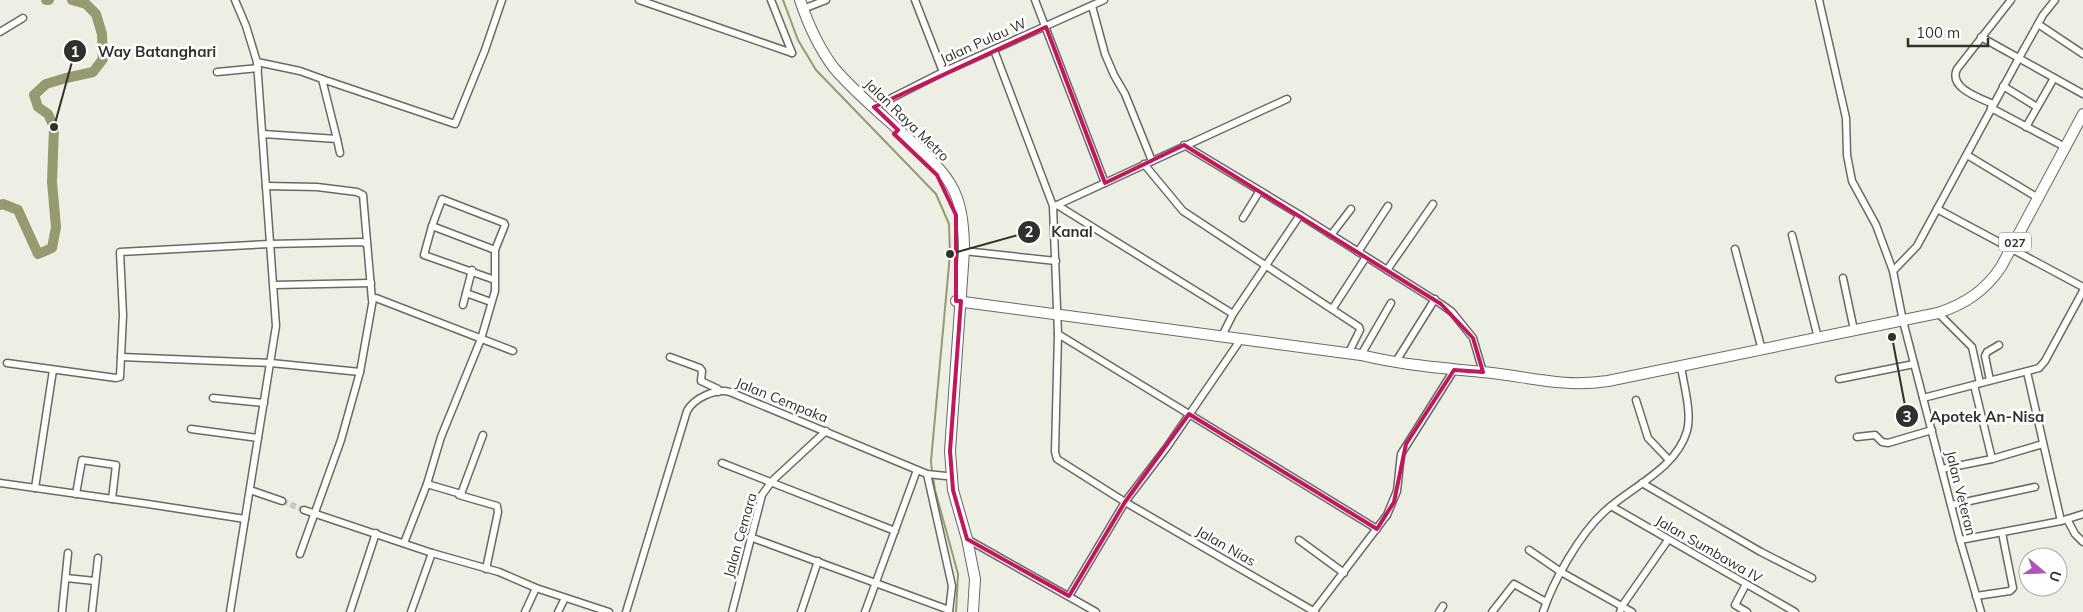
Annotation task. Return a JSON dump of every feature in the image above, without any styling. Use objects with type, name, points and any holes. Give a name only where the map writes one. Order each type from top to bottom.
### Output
[{"type":"main road","points":[[794,0],[817,54],[838,81],[896,132],[937,175],[952,200],[958,231],[958,301],[950,451],[953,490],[968,539],[975,579],[973,612]]},
{"type":"main road","name":"Jalan Raya Metro","points":[[801,5],[822,51],[875,112]]},
{"type":"main road","name":"027","points":[[1903,321],[1938,313],[1969,300],[1993,279],[2065,147],[2081,122]]},
{"type":"main road","name":"Jalan Raya Metro","points":[[896,132],[928,158],[950,183],[957,197],[962,214],[964,251],[958,301]]},
{"type":"main road","points":[[958,301],[1222,336],[1361,356],[1395,363],[1483,372],[1567,384],[1612,380],[1903,321]]},
{"type":"main road","points":[[958,301],[945,475],[966,560],[968,580],[967,612]]},
{"type":"street","points":[[230,612],[276,326],[257,65],[246,26],[235,0]]},
{"type":"street","points":[[217,72],[257,65],[300,70],[455,124],[485,50],[502,0]]},
{"type":"street","points":[[639,0],[792,53],[771,0]]},
{"type":"street","points":[[801,5],[826,0]]},
{"type":"street","points":[[915,0],[943,72]]},
{"type":"street","points":[[1035,0],[1105,183]]},
{"type":"street","name":"Jalan Pulau W","points":[[875,112],[943,72],[1104,0]]},
{"type":"street","name":"Jalan Veteran","points":[[1819,0],[1846,118],[1847,155],[1852,181],[1876,225],[1892,271],[1914,364],[1981,612]]},
{"type":"street","points":[[2011,0],[1957,69],[1954,80],[1968,92],[2026,127],[2065,147]]},
{"type":"street","points":[[1892,271],[1917,246],[2018,58],[2055,0]]},
{"type":"street","points":[[1092,6],[1105,54],[1125,94],[1152,161]]},
{"type":"street","points":[[0,32],[23,18]]},
{"type":"street","points":[[2038,24],[2083,54]]},
{"type":"street","points":[[1981,37],[2083,94]]},
{"type":"street","points":[[994,50],[1055,205],[1058,334],[1377,529]]},
{"type":"street","points":[[322,78],[340,153]]},
{"type":"street","points":[[2026,127],[2054,78]]},
{"type":"street","points":[[2003,86],[2038,107]]},
{"type":"street","points":[[1055,205],[1287,99]]},
{"type":"street","points":[[263,134],[337,139]]},
{"type":"street","points":[[1184,145],[1435,299],[1452,312],[1473,338],[1483,372]]},
{"type":"street","points":[[1967,155],[2038,198]]},
{"type":"street","points":[[1144,164],[1183,211],[1265,266],[1333,308],[1360,328],[1348,354]]},
{"type":"street","points":[[266,186],[318,187],[363,195],[372,300],[360,372],[341,440],[300,554]]},
{"type":"street","points":[[1243,218],[1259,192]]},
{"type":"street","points":[[404,543],[427,484],[441,437],[481,339],[495,291],[495,280],[495,250],[504,223],[444,199],[441,200],[424,256],[472,270],[495,280]]},
{"type":"street","points":[[1387,270],[1433,204]]},
{"type":"street","points":[[1055,205],[1233,314]]},
{"type":"street","points":[[1358,252],[1388,206]]},
{"type":"street","points":[[1331,235],[1351,209]]},
{"type":"street","points":[[1923,398],[2039,368],[2045,361],[2083,289],[1937,209]]},
{"type":"street","points":[[1222,336],[1233,314],[1300,215]]},
{"type":"street","points":[[432,226],[495,250]]},
{"type":"street","points":[[1792,235],[1818,338]]},
{"type":"street","points":[[7,363],[116,378],[121,374],[123,291],[120,252],[270,244],[354,242],[366,244]]},
{"type":"street","points":[[1735,249],[1762,350]]},
{"type":"street","points":[[964,251],[1056,261]]},
{"type":"street","points":[[1333,308],[1366,257]]},
{"type":"street","points":[[463,305],[472,270]]},
{"type":"street","points":[[1843,278],[1854,330]]},
{"type":"street","points":[[274,285],[371,283]]},
{"type":"street","points":[[466,293],[492,302]]},
{"type":"street","points":[[372,300],[376,298],[513,351]]},
{"type":"street","points":[[1395,363],[1435,299]]},
{"type":"street","points":[[1361,356],[1390,303]]},
{"type":"street","points":[[1938,313],[1972,347],[1977,384],[1992,459]]},
{"type":"street","name":"Jalan Nias","points":[[1058,334],[1055,452],[1057,459],[1126,502],[1314,612]]},
{"type":"street","points":[[1069,596],[1126,502],[1241,339]]},
{"type":"street","points":[[1990,380],[1985,355],[1999,345]]},
{"type":"street","points":[[121,356],[271,362],[360,372]]},
{"type":"street","points":[[670,357],[700,368],[702,371],[701,381],[714,386],[718,392]]},
{"type":"street","points":[[1839,380],[1914,364]]},
{"type":"street","points":[[1544,612],[1546,602],[1561,572],[1594,524],[1610,506],[1642,483],[1669,460],[1684,439],[1689,423],[1681,367]]},
{"type":"street","points":[[35,488],[53,370]]},
{"type":"street","points":[[1314,612],[1377,529],[1394,502],[1399,482],[1399,466],[1404,449],[1454,370]]},
{"type":"street","points":[[2027,372],[2043,444],[2064,520],[2083,542]]},
{"type":"street","name":"Jalan Cempaka","points":[[626,612],[688,410],[696,399],[718,392],[730,392],[929,475]]},
{"type":"street","points":[[213,398],[264,403]]},
{"type":"street","points":[[1636,400],[1648,438],[1669,460]]},
{"type":"street","points":[[191,429],[258,438]]},
{"type":"street","points":[[1857,437],[1872,435],[1882,442],[1888,443],[1932,430]]},
{"type":"street","name":"Jalan Cemara","points":[[732,612],[758,504],[772,481],[826,431]]},
{"type":"street","points":[[459,495],[463,490],[483,435]]},
{"type":"street","points":[[1942,469],[1992,459],[2043,444]]},
{"type":"street","points":[[76,494],[82,460],[116,465],[112,499]]},
{"type":"street","points":[[722,463],[895,530]]},
{"type":"street","points":[[865,612],[917,470]]},
{"type":"street","points":[[750,537],[949,611],[952,586],[929,475],[945,475]]},
{"type":"street","points":[[0,483],[245,519]]},
{"type":"street","points":[[1642,483],[1761,552],[1812,578]]},
{"type":"street","points":[[427,484],[497,506],[498,512],[486,569]]},
{"type":"street","points":[[1951,505],[2035,487]]},
{"type":"street","points":[[250,490],[282,501]]},
{"type":"street","name":"Jalan Sumbawa IV","points":[[1610,506],[1795,612]]},
{"type":"street","points":[[304,510],[486,569],[609,612]]},
{"type":"street","points":[[1960,540],[2064,520],[2083,514]]},
{"type":"street","points":[[350,612],[376,533]]},
{"type":"street","points":[[1976,596],[2010,591],[2013,588],[2002,533]]},
{"type":"street","points":[[968,539],[1096,612]]},
{"type":"street","points":[[1299,540],[1344,572]]},
{"type":"street","points":[[1621,609],[1668,540]]},
{"type":"street","points":[[1529,550],[1621,609],[1632,612]]},
{"type":"street","points":[[62,612],[68,553]]},
{"type":"street","points":[[411,612],[432,553]]},
{"type":"street","points":[[92,612],[98,558]]},
{"type":"street","points":[[801,612],[818,561]]},
{"type":"street","points":[[66,578],[95,581]]},
{"type":"street","points":[[1492,612],[1514,584],[1546,602]]},
{"type":"street","points":[[1746,584],[1735,605],[1747,612]]},
{"type":"street","points":[[525,612],[536,588]]},
{"type":"street","points":[[558,612],[565,598]]},
{"type":"street","points":[[1439,612],[1444,606]]},
{"type":"highlighted area","points":[[1046,27],[1105,183],[1184,145],[1441,304],[1473,338],[1483,372],[1454,370],[1406,444],[1394,502],[1377,529],[1189,414],[1125,502],[1069,596],[967,539],[953,490],[950,451],[961,301],[956,301],[956,215],[937,175],[894,134],[898,130],[874,107]]},
{"type":"waterway","points":[[0,205],[3,204],[18,210],[38,254],[52,248],[56,227],[52,182],[54,127],[48,114],[38,107],[34,95],[46,84],[93,72],[103,59],[102,34],[96,14],[86,4],[72,0]]},
{"type":"waterway","points":[[783,0],[798,40],[816,70],[936,194],[949,224],[950,254],[931,461],[932,472]]},
{"type":"waterway","points":[[933,477],[958,574],[956,612]]},
{"type":"tunnel","points":[[282,501],[304,510]]},
{"type":"place","name":"Way Batanghari","points":[[54,127]]},
{"type":"place","name":"Kanal","points":[[950,254]]},
{"type":"place","name":"Apotek An-Nisa","points":[[1892,337]]}]
